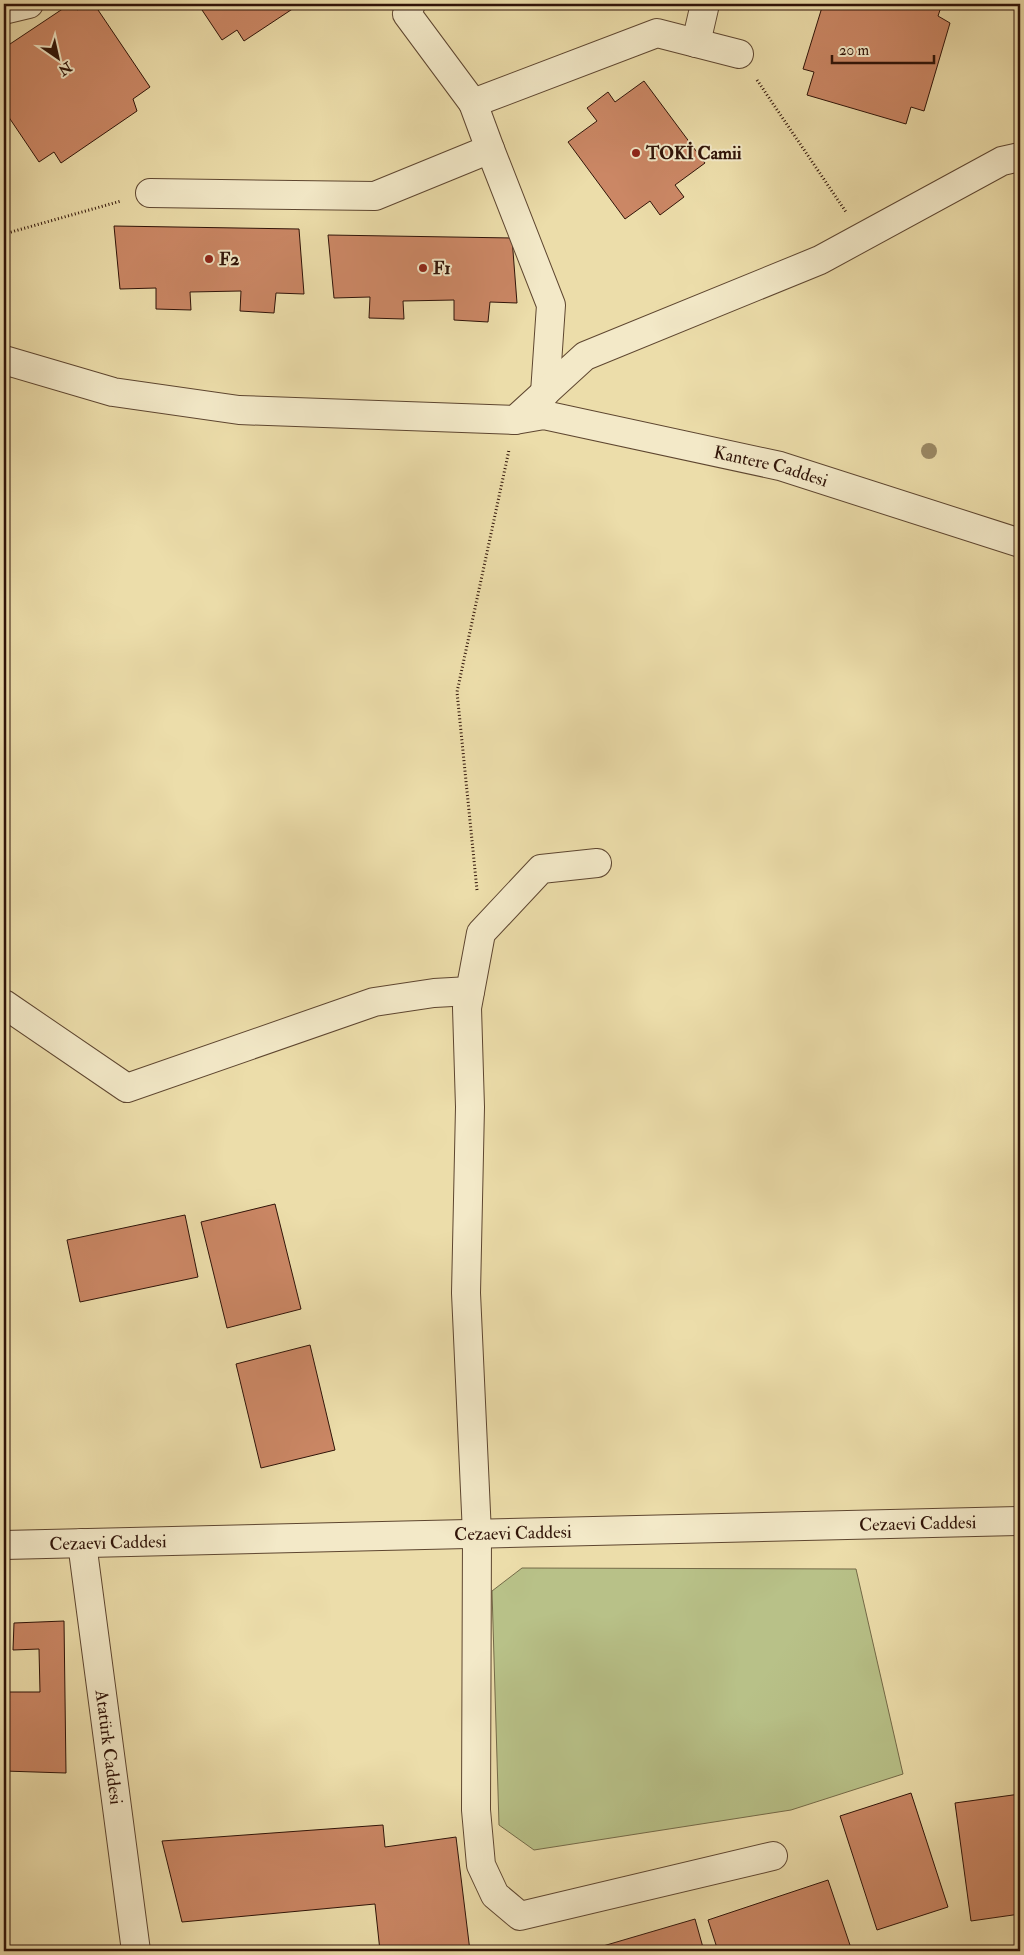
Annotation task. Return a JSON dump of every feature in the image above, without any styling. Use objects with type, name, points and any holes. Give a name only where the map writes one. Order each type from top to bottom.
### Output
[{"type":"street","points":[[4,10],[29,4]]},
{"type":"street","points":[[411,4],[407,14],[473,103],[551,305],[545,393]]},
{"type":"street","points":[[696,43],[705,4]]},
{"type":"street","points":[[473,103],[657,34],[740,54]]},
{"type":"street","points":[[150,193],[375,196],[490,149]]},
{"type":"street","points":[[515,420],[585,356],[820,260],[1002,162],[1020,157]]},
{"type":"street","name":"Kantere Caddesi","points":[[4,360],[113,392],[239,410],[515,420],[544,416],[780,466],[1020,543]]},
{"type":"street","points":[[597,863],[541,869],[481,933],[467,1008],[470,1106],[466,1293],[477,1534],[476,1810],[481,1865],[495,1895],[520,1916],[773,1856]]},
{"type":"street","points":[[4,1004],[127,1088],[374,1002],[434,993],[470,991]]},
{"type":"street","name":"Cezaevi Caddesi","points":[[4,1545],[1020,1521]]},
{"type":"street","name":"Atatürk Caddesi","points":[[82,1544],[136,1951]]},
{"type":"path","points":[[740,54],[863,237]]},
{"type":"path","points":[[4,234],[150,193]]},
{"type":"path","points":[[481,933],[457,692],[515,420]]},
{"type":"green space","points":[[522,1568],[856,1569],[903,1774],[791,1810],[534,1850],[499,1825],[492,1591]]},
{"type":"building","points":[[70,4],[77,10],[86,4],[94,4],[150,87],[133,99],[137,111],[61,163],[54,152],[39,162],[4,110],[4,48]]},
{"type":"building","points":[[198,4],[300,4],[244,41],[237,30],[222,40]]},
{"type":"building","points":[[823,4],[942,4],[938,16],[950,23],[924,111],[911,107],[906,124],[807,95],[814,72],[803,69]]},
{"type":"building","name":"TOKİ Camii","points":[[644,81],[705,163],[675,185],[684,197],[660,215],[650,201],[625,219],[568,142],[597,121],[587,108],[608,92],[615,102]]},
{"type":"building","name":"F2","points":[[114,226],[299,229],[304,294],[276,293],[274,313],[240,311],[241,291],[190,292],[191,310],[156,309],[156,288],[120,289]]},
{"type":"building","name":"F1","points":[[328,235],[512,238],[517,303],[490,302],[488,322],[454,320],[454,300],[403,301],[404,319],[369,318],[370,297],[334,298]]},
{"type":"building","points":[[275,1204],[301,1309],[227,1328],[201,1222]]},
{"type":"building","points":[[185,1215],[198,1277],[80,1302],[67,1240]]},
{"type":"building","points":[[310,1345],[335,1450],[261,1468],[236,1364]]},
{"type":"building","points":[[64,1621],[66,1773],[4,1771],[4,1692],[40,1692],[39,1649],[13,1650],[14,1623]]},
{"type":"building","points":[[911,1793],[948,1907],[877,1930],[840,1816]]},
{"type":"building","points":[[1020,1794],[1020,1914],[971,1921],[955,1803]]},
{"type":"building","points":[[383,1825],[385,1847],[456,1837],[470,1951],[380,1951],[375,1904],[182,1922],[162,1841]]},
{"type":"building","points":[[828,1880],[852,1951],[718,1951],[708,1920]]},
{"type":"building","points":[[695,1919],[704,1951],[586,1951]]},
{"type":"place","name":"TOKİ Camii","points":[[636,153]]},
{"type":"place","name":"F2","points":[[209,259]]},
{"type":"place","name":"F1","points":[[423,268]]}]
